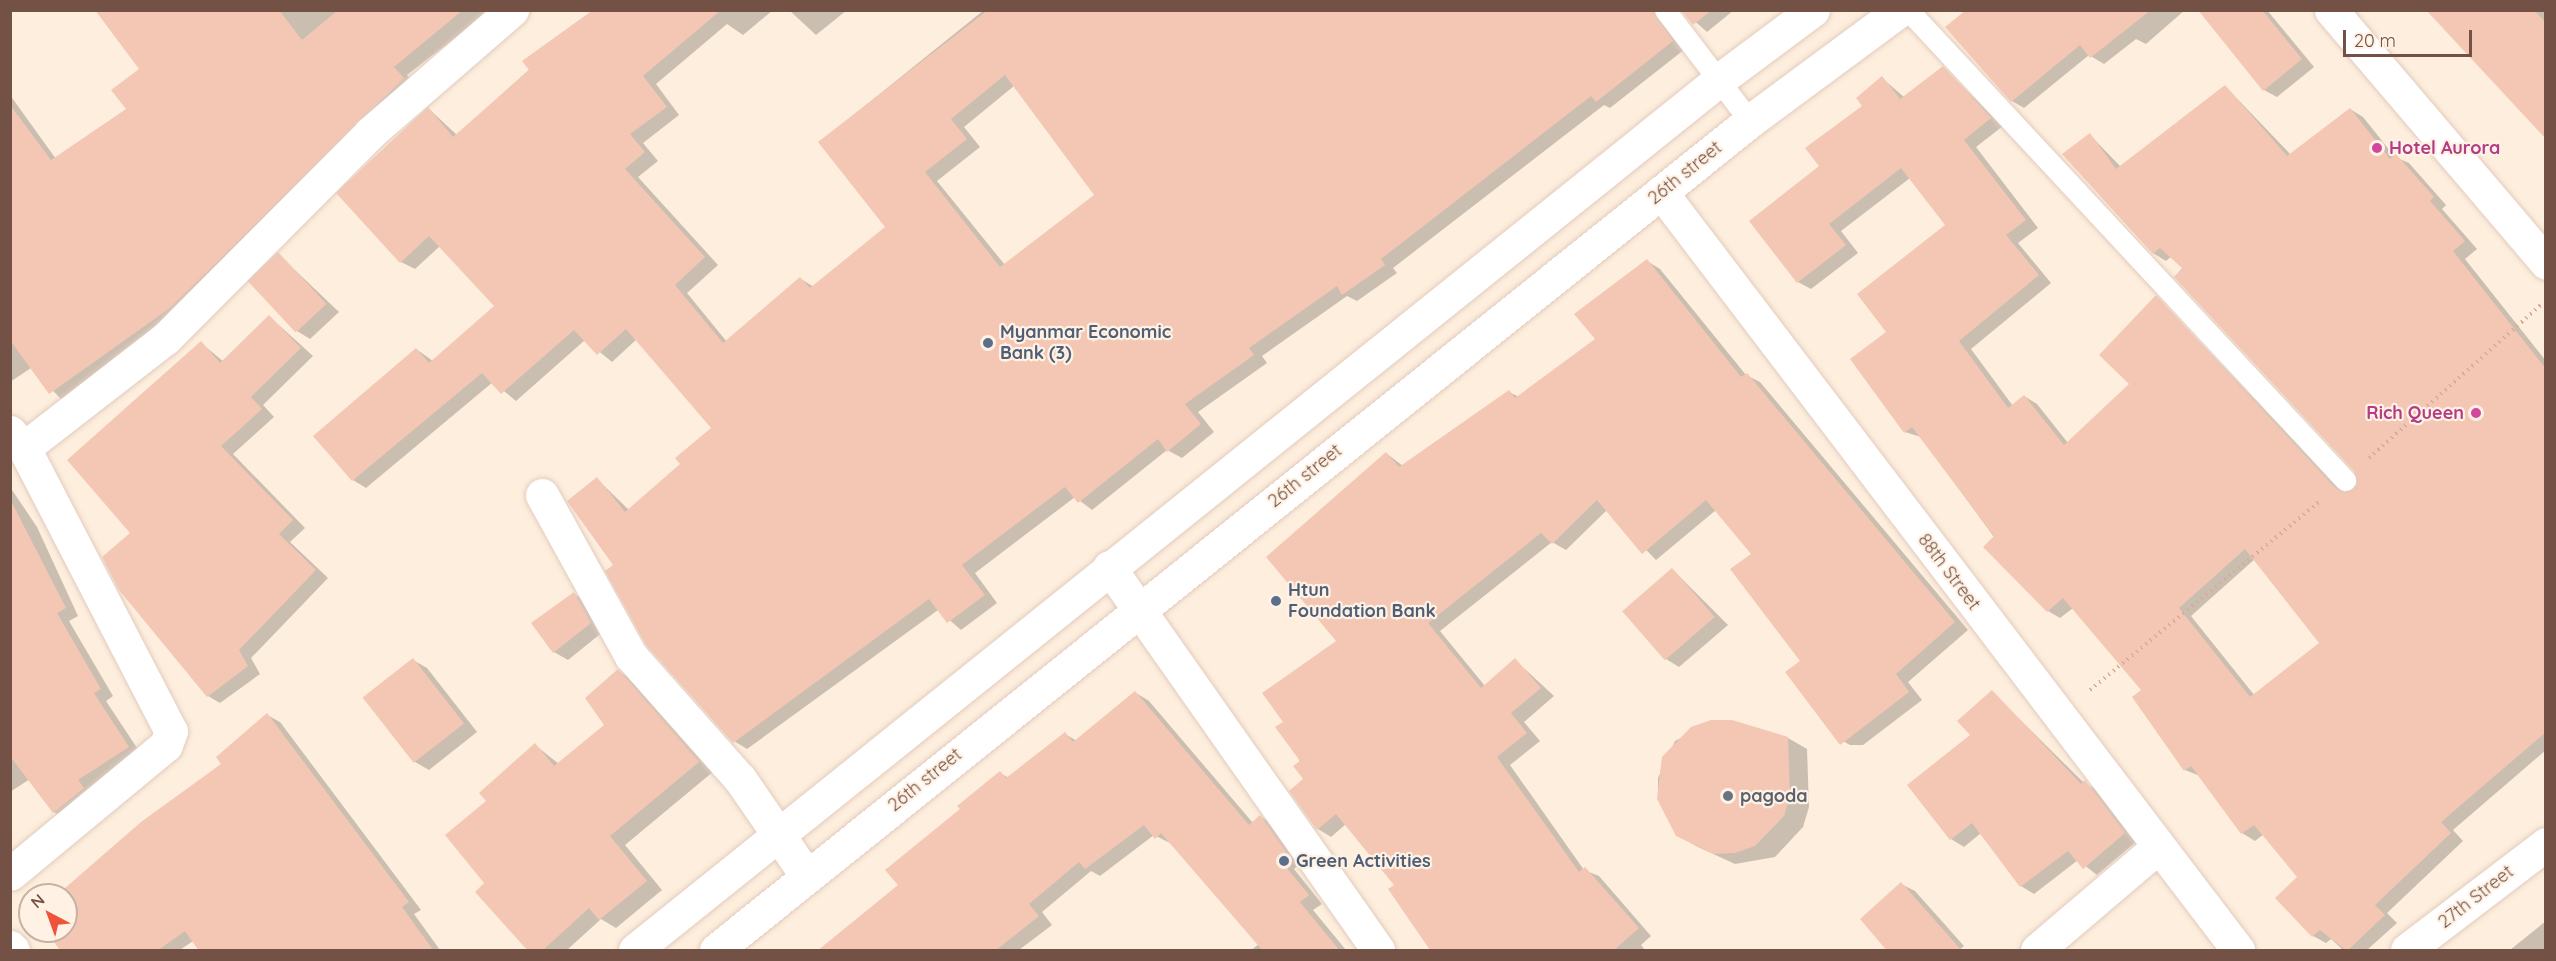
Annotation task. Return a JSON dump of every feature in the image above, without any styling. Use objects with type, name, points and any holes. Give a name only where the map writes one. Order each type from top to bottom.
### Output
[{"type":"street","points":[[10,874],[166,745],[171,731],[17,440],[166,338],[370,133],[512,10]]},
{"type":"street","points":[[635,951],[777,833],[1109,567],[1719,80],[1813,10]]},
{"type":"street","name":"26th street","points":[[716,951],[806,875],[1750,121],[1900,10]]},
{"type":"street","points":[[2331,10],[2539,244]]},
{"type":"street","name":"88th Street","points":[[1661,192],[2157,848],[2238,951]]},
{"type":"street","points":[[542,495],[631,656],[740,779],[806,875]]},
{"type":"street","points":[[1109,567],[1140,607],[1378,951]]},
{"type":"street","name":"27th Street","points":[[2407,951],[2546,844]]},
{"type":"street","points":[[2037,951],[2157,848]]},
{"type":"street","points":[[10,947],[13,951]]},
{"type":"lane","points":[[1665,10],[1750,121]]},
{"type":"lane","points":[[1908,10],[2345,480]]},
{"type":"path","points":[[2059,717],[2345,480],[2546,300]]},
{"type":"building","points":[[95,10],[279,10],[302,40],[338,10],[463,10],[394,67],[404,78],[170,308],[49,394],[10,340],[10,105],[51,160],[126,109],[111,90],[139,69]]},
{"type":"building","points":[[593,10],[721,10],[643,76],[667,107],[630,134],[645,152],[625,169],[705,257],[675,285],[723,343],[800,277],[810,288],[885,227],[818,142],[988,10],[1652,10],[1673,41],[1596,102],[1591,96],[1381,259],[1385,265],[1342,295],[1337,286],[1249,348],[1254,355],[1185,404],[1201,424],[1167,452],[1158,439],[1078,503],[1065,487],[962,565],[985,595],[947,623],[929,599],[733,743],[646,645],[605,571],[613,565],[567,501],[597,477],[625,512],[680,464],[675,458],[711,428],[626,329],[597,355],[574,330],[501,394],[482,373],[352,481],[313,436],[416,348],[429,363],[494,306],[429,236],[400,263],[336,193],[428,107],[453,137],[529,70],[522,61]],"holes":[[[1005,75],[1094,195],[1000,267],[925,172],[967,139],[951,119]]]},
{"type":"building","points":[[1681,10],[1712,10],[1693,25]]},
{"type":"building","points":[[1966,10],[2151,10],[2090,58],[2080,45],[2011,102],[1945,27]]},
{"type":"building","points":[[2198,10],[2262,10],[2302,59],[2263,91]]},
{"type":"building","points":[[2426,10],[2534,10],[2546,23],[2546,139]]},
{"type":"building","points":[[1943,66],[1991,118],[1964,140],[2026,220],[2006,235],[2039,275],[1959,341],[2008,408],[2024,395],[2064,445],[2129,384],[2099,355],[2156,295],[2336,489],[2347,492],[2357,484],[2354,471],[2174,277],[2182,268],[2160,248],[2153,254],[2062,154],[2090,133],[2116,169],[2225,85],[2287,156],[2350,108],[2390,159],[2396,154],[2434,197],[2430,201],[2465,241],[2453,251],[2546,369],[2546,732],[2441,822],[2451,833],[2375,905],[2385,915],[2347,951],[2320,930],[2312,937],[2275,898],[2297,877],[2254,825],[2241,834],[2191,766],[2184,771],[2132,697],[2141,690],[2063,598],[2047,612],[1983,547],[1994,536],[1912,427],[1904,433],[1850,359],[1886,332],[1857,294],[1945,225],[1901,168],[1829,224],[1846,245],[1797,283],[1749,221],[1819,166],[1805,148],[1862,106],[1856,98],[1882,76],[1900,99]],"holes":[[[2245,549],[2319,643],[2250,697],[2179,608]]]},
{"type":"building","points":[[278,252],[326,304],[296,333],[247,281]]},
{"type":"building","points":[[1647,259],[1741,377],[1747,373],[1955,622],[1896,674],[1909,692],[1840,745],[1785,672],[1800,661],[1730,569],[1751,554],[1706,500],[1642,554],[1597,500],[1552,544],[1541,533],[1428,623],[1481,688],[1515,658],[1541,688],[1511,713],[1527,733],[1497,757],[1579,872],[1585,867],[1639,928],[1613,951],[1430,950],[1388,889],[1394,885],[1336,814],[1317,830],[1289,791],[1303,779],[1293,766],[1300,761],[1275,727],[1283,722],[1262,693],[1336,641],[1266,557],[1386,452],[1399,467],[1509,390],[1515,398],[1595,339],[1574,314]]},
{"type":"building","points":[[269,315],[301,348],[251,397],[262,409],[221,446],[293,520],[279,534],[316,570],[239,650],[248,666],[207,697],[119,590],[102,557],[130,533],[67,460],[201,341],[220,363]]},
{"type":"building","points":[[10,499],[66,608],[57,613],[101,689],[94,693],[129,747],[78,780],[84,788],[53,813],[10,756]]},
{"type":"building","points":[[1672,568],[1715,617],[1665,660],[1622,611]]},
{"type":"building","points":[[574,592],[591,623],[553,653],[531,623]]},
{"type":"building","points":[[413,658],[464,723],[414,763],[363,697]]},
{"type":"building","points":[[618,669],[699,762],[610,836],[647,881],[599,920],[589,908],[542,951],[528,951],[475,892],[484,883],[445,835],[486,801],[479,793],[535,743],[554,766],[604,725],[585,698]]},
{"type":"building","points":[[1992,690],[2081,784],[2085,780],[2125,833],[2083,869],[2068,851],[2020,887],[1972,823],[1950,840],[1907,785],[1970,735],[1957,721]]},
{"type":"building","points":[[1135,691],[1249,825],[1260,815],[1288,855],[1281,861],[1309,895],[1300,902],[1340,951],[1263,951],[1161,833],[1155,839],[1144,825],[1085,869],[1079,862],[1029,904],[1039,916],[995,951],[817,951],[898,885],[885,870],[960,809],[957,806],[1000,771],[1006,778],[1065,732],[1073,742]]},
{"type":"building","points":[[267,713],[409,902],[402,907],[434,951],[199,951],[185,931],[157,951],[60,951],[55,943],[78,943],[78,883],[71,883],[141,822],[221,764],[216,757]]},
{"type":"building","points":[[1711,720],[1732,720],[1788,737],[1790,796],[1784,816],[1755,846],[1735,853],[1714,854],[1676,836],[1657,799],[1662,757],[1691,727]]},
{"type":"building","points":[[1901,882],[1962,951],[1887,951],[1860,919]]},
{"type":"place","name":"Hotel Aurora","points":[[2377,148]]},
{"type":"place","name":"Myanmar Economic Bank (3)","points":[[988,343]]},
{"type":"place","name":"Rich Queen","points":[[2476,413]]},
{"type":"place","name":"Htun Foundation Bank","points":[[1276,601]]},
{"type":"place","name":"pagoda","points":[[1728,796]]},
{"type":"place","name":"Green Activities","points":[[1284,861]]}]
